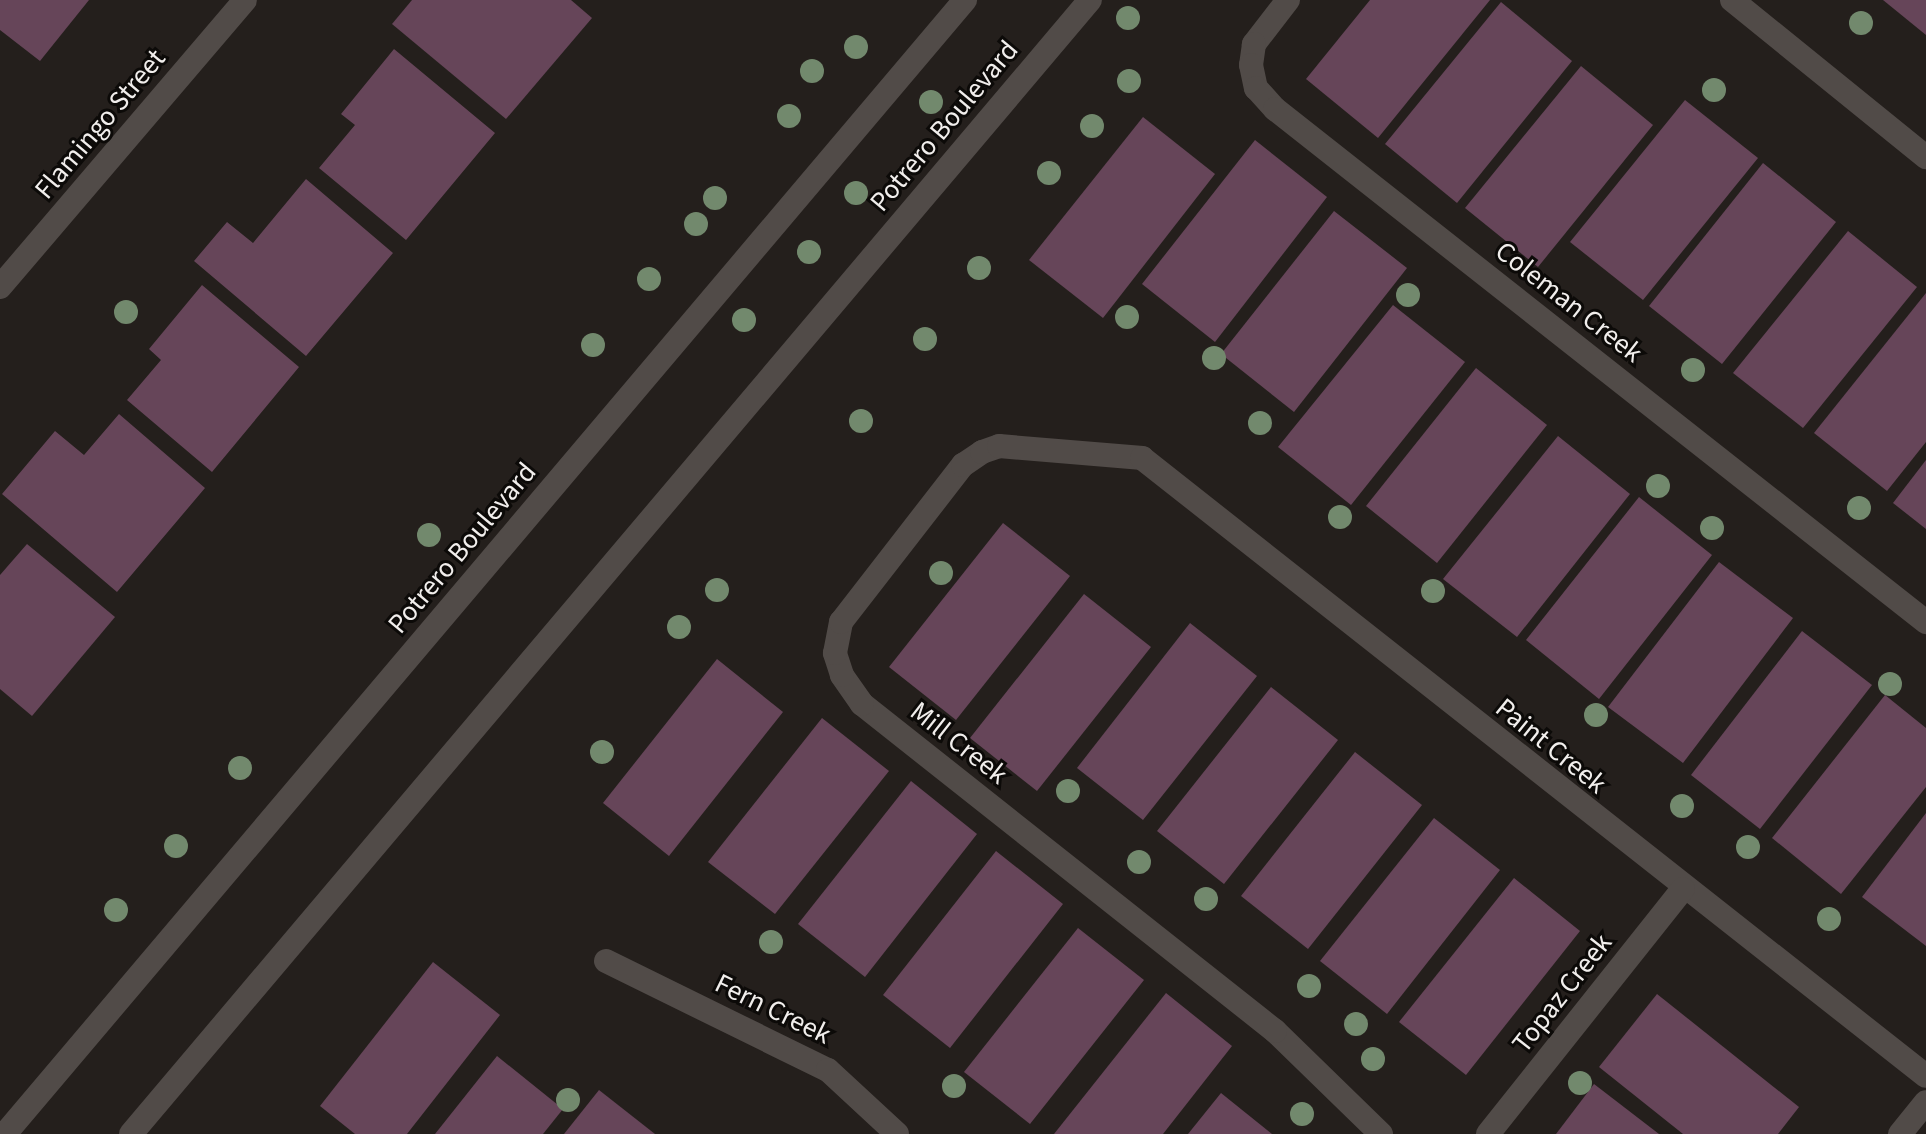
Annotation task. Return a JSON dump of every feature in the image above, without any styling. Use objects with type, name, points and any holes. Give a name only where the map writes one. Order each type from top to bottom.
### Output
[{"type":"street","name":"Flamingo Street","points":[[0,287],[245,0]]},
{"type":"street","name":"Potrero Boulevard","points":[[5,1134],[965,0]]},
{"type":"street","name":"Potrero Boulevard","points":[[131,1134],[1090,0]]},
{"type":"street","name":"Coleman Creek","points":[[1288,0],[1254,44],[1251,65],[1256,88],[1275,109],[1926,622]]},
{"type":"street","points":[[1732,0],[1926,157]]},
{"type":"street","name":"Mill Creek","points":[[1142,458],[999,446],[963,465],[841,622],[835,653],[842,675],[862,704],[1275,1031],[1381,1134]]},
{"type":"street","name":"Paint Creek","points":[[1142,458],[1683,889],[1926,1076]]},
{"type":"street","name":"Topaz Creek","points":[[1488,1134],[1683,889]]},
{"type":"street","name":"Fern Creek","points":[[606,961],[828,1070],[897,1134]]},
{"type":"street","points":[[1900,1134],[1926,1102]]},
{"type":"building","points":[[0,0],[89,0],[40,61],[0,30]]},
{"type":"building","points":[[412,0],[571,0],[592,18],[506,119],[392,24]]},
{"type":"building","points":[[1370,0],[1490,0],[1378,138],[1306,79]]},
{"type":"building","points":[[1883,0],[1926,0],[1926,35]]},
{"type":"building","points":[[1501,2],[1572,61],[1457,203],[1385,144]]},
{"type":"building","points":[[394,49],[495,133],[406,240],[319,168],[355,125],[341,114]]},
{"type":"building","points":[[1581,66],[1653,125],[1538,267],[1465,208]]},
{"type":"building","points":[[1685,100],[1758,158],[1643,300],[1570,242]]},
{"type":"building","points":[[1143,117],[1215,174],[1103,318],[1029,260]]},
{"type":"building","points":[[1255,140],[1327,197],[1215,342],[1142,284]]},
{"type":"building","points":[[1763,163],[1836,222],[1722,364],[1649,306]]},
{"type":"building","points":[[306,179],[393,253],[306,356],[194,261],[227,222],[253,243]]},
{"type":"building","points":[[1334,211],[1407,268],[1294,412],[1221,354]]},
{"type":"building","points":[[1848,231],[1917,287],[1803,428],[1733,373]]},
{"type":"building","points":[[202,285],[299,367],[212,472],[127,400],[161,360],[149,349]]},
{"type":"building","points":[[1926,293],[1926,442],[1887,491],[1814,433]]},
{"type":"building","points":[[1393,305],[1465,362],[1351,505],[1278,447]]},
{"type":"building","points":[[1476,368],[1547,425],[1437,563],[1366,506]]},
{"type":"building","points":[[119,414],[205,488],[117,592],[2,494],[55,431],[84,455]]},
{"type":"building","points":[[1558,436],[1630,494],[1517,637],[1443,579]]},
{"type":"building","points":[[1926,460],[1926,529],[1893,503]]},
{"type":"building","points":[[1639,497],[1712,555],[1599,699],[1526,640]]},
{"type":"building","points":[[1003,523],[1070,576],[956,720],[889,667]]},
{"type":"building","points":[[27,544],[115,617],[32,716],[0,689],[0,575]]},
{"type":"building","points":[[1719,562],[1793,618],[1683,763],[1608,707]]},
{"type":"building","points":[[1084,594],[1151,647],[1037,791],[970,738]]},
{"type":"building","points":[[1190,623],[1257,676],[1143,820],[1077,768]]},
{"type":"building","points":[[1802,631],[1872,685],[1760,829],[1691,775]]},
{"type":"building","points":[[717,659],[783,712],[669,856],[603,803]]},
{"type":"building","points":[[1271,687],[1338,740],[1224,884],[1157,831]]},
{"type":"building","points":[[1885,695],[1926,728],[1926,787],[1841,894],[1772,838]]},
{"type":"building","points":[[822,718],[889,771],[775,914],[708,862]]},
{"type":"building","points":[[1355,752],[1422,805],[1308,949],[1241,896]]},
{"type":"building","points":[[911,781],[977,834],[865,977],[798,924]]},
{"type":"building","points":[[1926,813],[1926,946],[1862,897]]},
{"type":"building","points":[[1434,818],[1500,870],[1387,1014],[1320,961]]},
{"type":"building","points":[[996,851],[1063,904],[950,1048],[883,995]]},
{"type":"building","points":[[1514,878],[1580,931],[1466,1075],[1399,1022]]},
{"type":"building","points":[[1078,928],[1144,980],[1030,1124],[964,1072]]},
{"type":"building","points":[[433,962],[500,1015],[407,1134],[355,1134],[320,1106]]},
{"type":"building","points":[[1166,993],[1232,1046],[1163,1134],[1054,1134]]},
{"type":"building","points":[[1657,994],[1799,1107],[1778,1134],[1683,1134],[1599,1067]]},
{"type":"building","points":[[497,1056],[563,1109],[543,1134],[435,1134]]},
{"type":"building","points":[[1594,1084],[1659,1134],[1556,1134]]},
{"type":"building","points":[[599,1090],[655,1134],[564,1134]]},
{"type":"building","points":[[1221,1093],[1272,1134],[1188,1134]]}]
